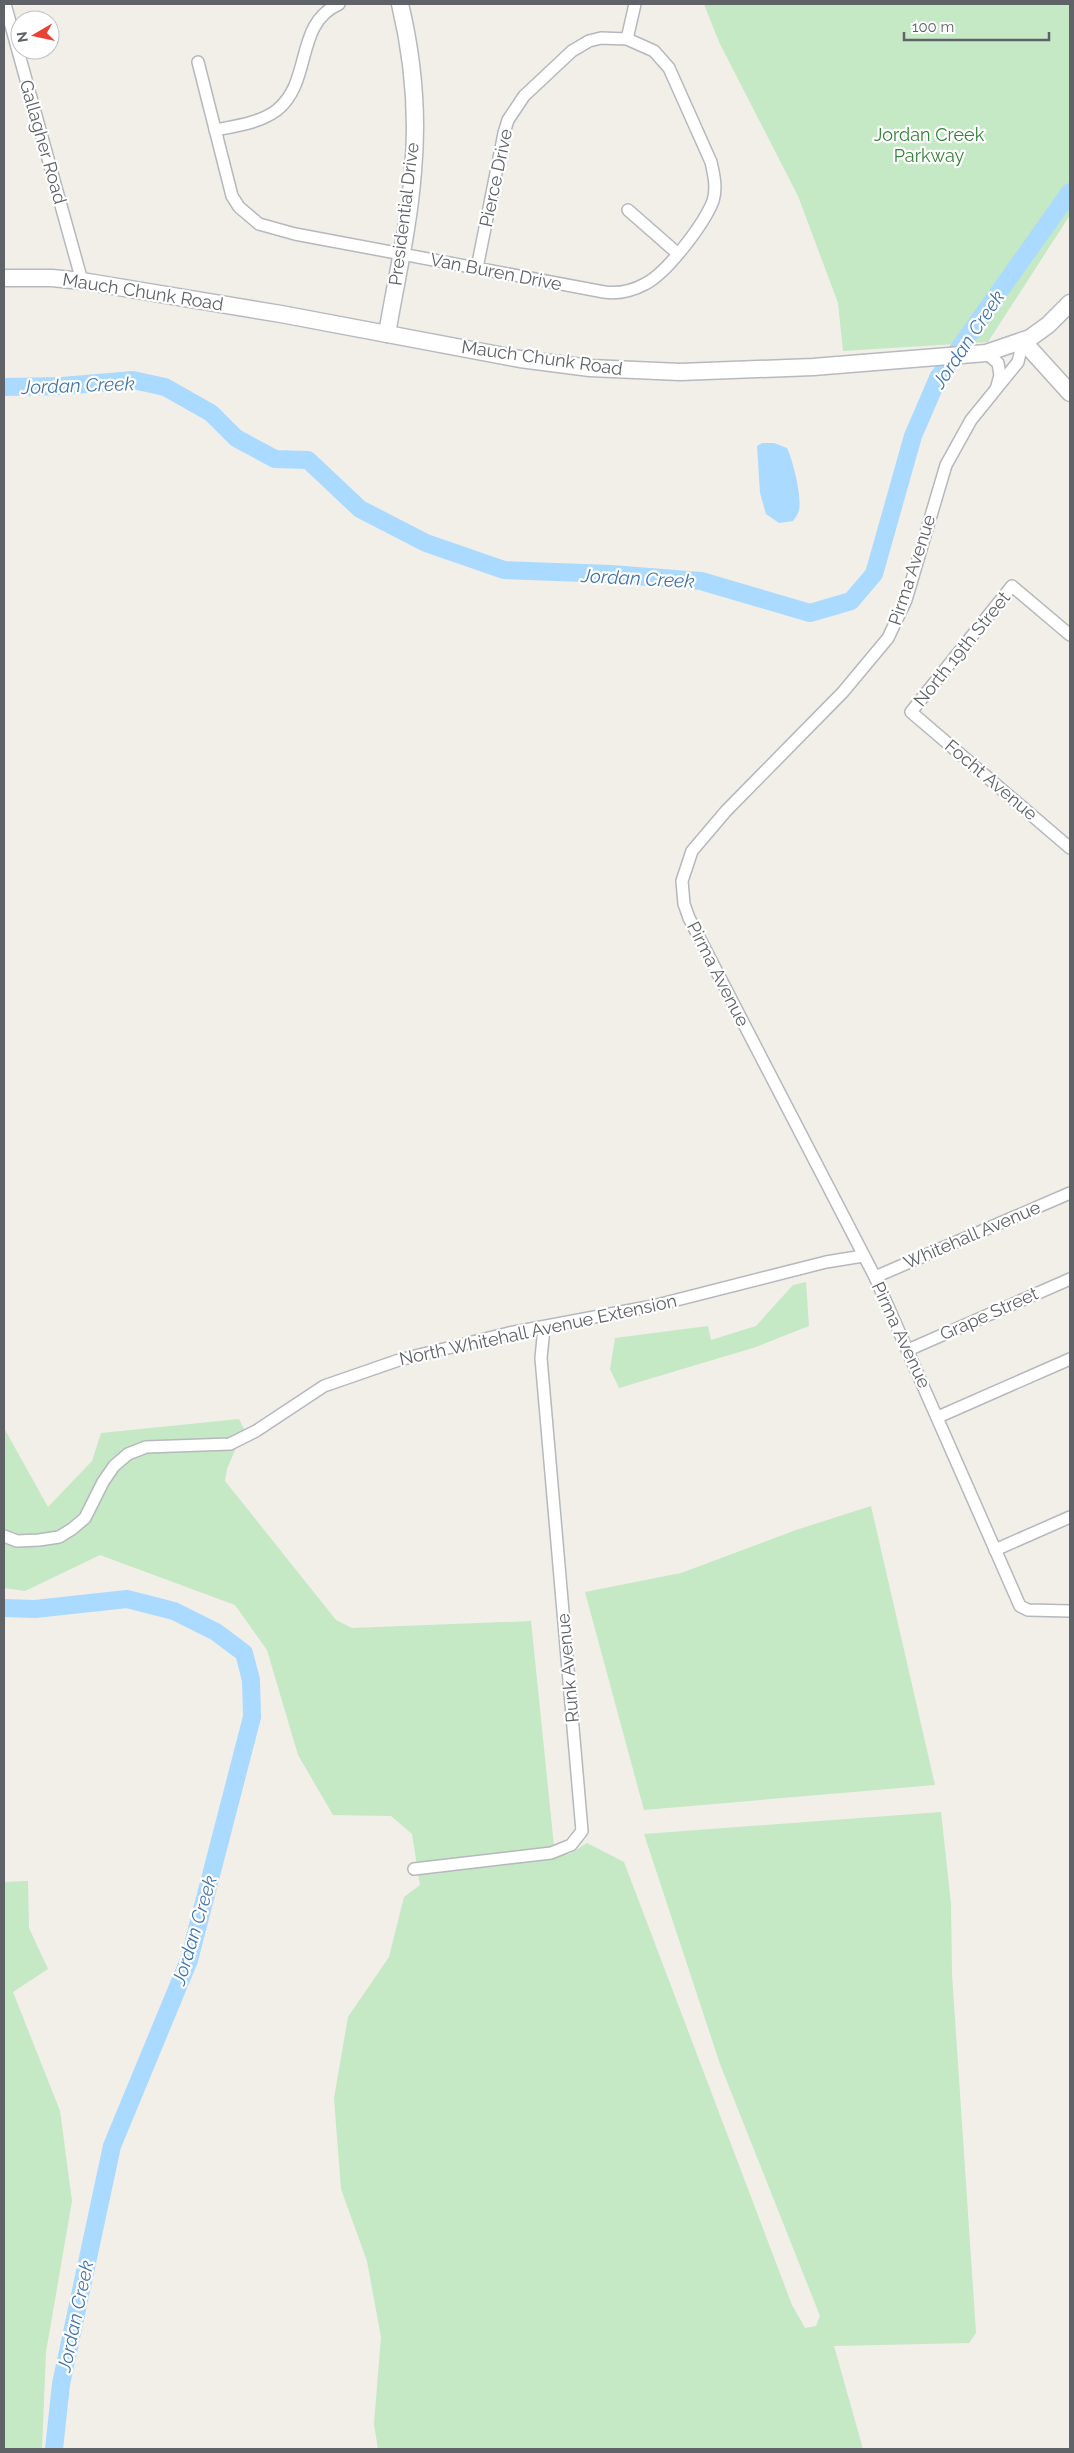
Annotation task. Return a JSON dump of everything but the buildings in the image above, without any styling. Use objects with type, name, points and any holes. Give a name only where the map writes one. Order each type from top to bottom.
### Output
[{"type":"main road","name":"Presidential Drive","points":[[387,334],[411,194],[415,140],[413,82],[400,4]]},
{"type":"main road","name":"Mauch Chunk Road","points":[[4,278],[52,278],[82,281],[281,314],[537,361],[590,368],[645,371],[764,370],[986,353],[1023,341],[1042,330],[1070,304]]},
{"type":"main road","points":[[1023,341],[1070,393]]},
{"type":"street","name":"Gallagher Road","points":[[5,4],[82,281]]},
{"type":"street","points":[[215,130],[264,118],[285,102],[299,80],[306,43],[323,8],[339,4]]},
{"type":"street","points":[[627,39],[636,4]]},
{"type":"street","name":"Pierce Drive","points":[[477,268],[504,133],[515,107],[524,96],[578,46],[600,38],[627,39],[654,51],[669,68],[712,162]]},
{"type":"street","name":"Van Buren Drive","points":[[198,62],[232,196],[239,208],[254,220],[271,229],[604,292],[622,292],[647,284],[701,225],[713,200],[715,176],[712,162]]},
{"type":"street","points":[[628,210],[677,253]]},
{"type":"street","name":"Pirma Avenue","points":[[1023,341],[1018,362],[971,420],[946,465],[906,600],[888,638],[843,692],[707,832],[688,859],[682,881],[682,894],[689,918],[874,1277],[938,1417],[1020,1606],[1034,1611],[1070,1611]]},
{"type":"street","points":[[986,353],[998,363],[1000,375],[997,386]]},
{"type":"street","name":"North 19th Street","points":[[912,712],[1012,586],[1070,635]]},
{"type":"street","name":"Focht Avenue","points":[[912,712],[1070,848]]},
{"type":"street","name":"Whitehall Avenue","points":[[874,1277],[1070,1193]]},
{"type":"street","name":"North Whitehall Avenue Extension","points":[[4,1536],[17,1541],[60,1537],[85,1518],[103,1482],[114,1466],[128,1454],[146,1447],[230,1444],[274,1420],[308,1394],[340,1379],[414,1356],[509,1333],[544,1328],[652,1306],[826,1262],[863,1256]]},
{"type":"street","name":"Grape Street","points":[[908,1350],[1070,1279]]},
{"type":"street","name":"Runk Avenue","points":[[414,1870],[551,1853],[571,1845],[582,1831],[541,1358],[544,1328]]},
{"type":"street","points":[[938,1417],[1070,1359]]},
{"type":"street","points":[[995,1550],[1070,1517]]},
{"type":"green space","name":"Jordan Creek Parkway","points":[[704,4],[1070,4],[1070,215],[988,342],[843,351],[838,303],[798,196],[719,42]]},
{"type":"green space","points":[[806,1282],[809,1326],[756,1347],[619,1388],[610,1369],[615,1338],[708,1326],[711,1340],[756,1326],[793,1285]]},
{"type":"green space","points":[[239,1419],[244,1429],[227,1469],[225,1481],[336,1620],[352,1628],[531,1621],[555,1856],[570,1854],[587,1843],[624,1862],[792,2305],[805,2328],[816,2326],[820,2316],[720,2064],[644,1834],[941,1812],[951,1904],[952,1974],[976,2333],[969,2343],[834,2346],[863,2449],[378,2449],[374,2424],[381,2337],[367,2261],[341,2189],[334,2098],[348,2017],[389,1957],[404,1897],[420,1885],[412,1834],[391,1816],[333,1815],[298,1755],[267,1650],[235,1605],[100,1555],[25,1591],[4,1588],[4,1428],[48,1507],[92,1461],[101,1433]]},
{"type":"green space","points":[[871,1506],[935,1785],[644,1810],[585,1592],[681,1573],[796,1530]]},
{"type":"green space","points":[[28,1881],[29,1928],[48,1969],[13,1992],[60,2111],[72,2201],[46,2352],[42,2449],[4,2449],[4,1882]]},
{"type":"water","points":[[762,443],[774,443],[787,448],[794,470],[800,504],[793,521],[779,523],[766,514],[760,493],[757,446]]},
{"type":"waterway","name":"Jordan Creek","points":[[4,387],[62,386],[133,380],[165,387],[211,413],[236,438],[275,459],[308,460],[360,509],[426,543],[504,570],[611,574],[701,581],[810,613],[851,601],[874,574],[913,436],[938,378],[1070,192]]},
{"type":"waterway","name":"Jordan Creek","points":[[4,1608],[35,1609],[127,1599],[174,1611],[216,1632],[244,1653],[251,1680],[252,1717],[189,1960],[112,2146],[61,2384],[54,2449]]}]
